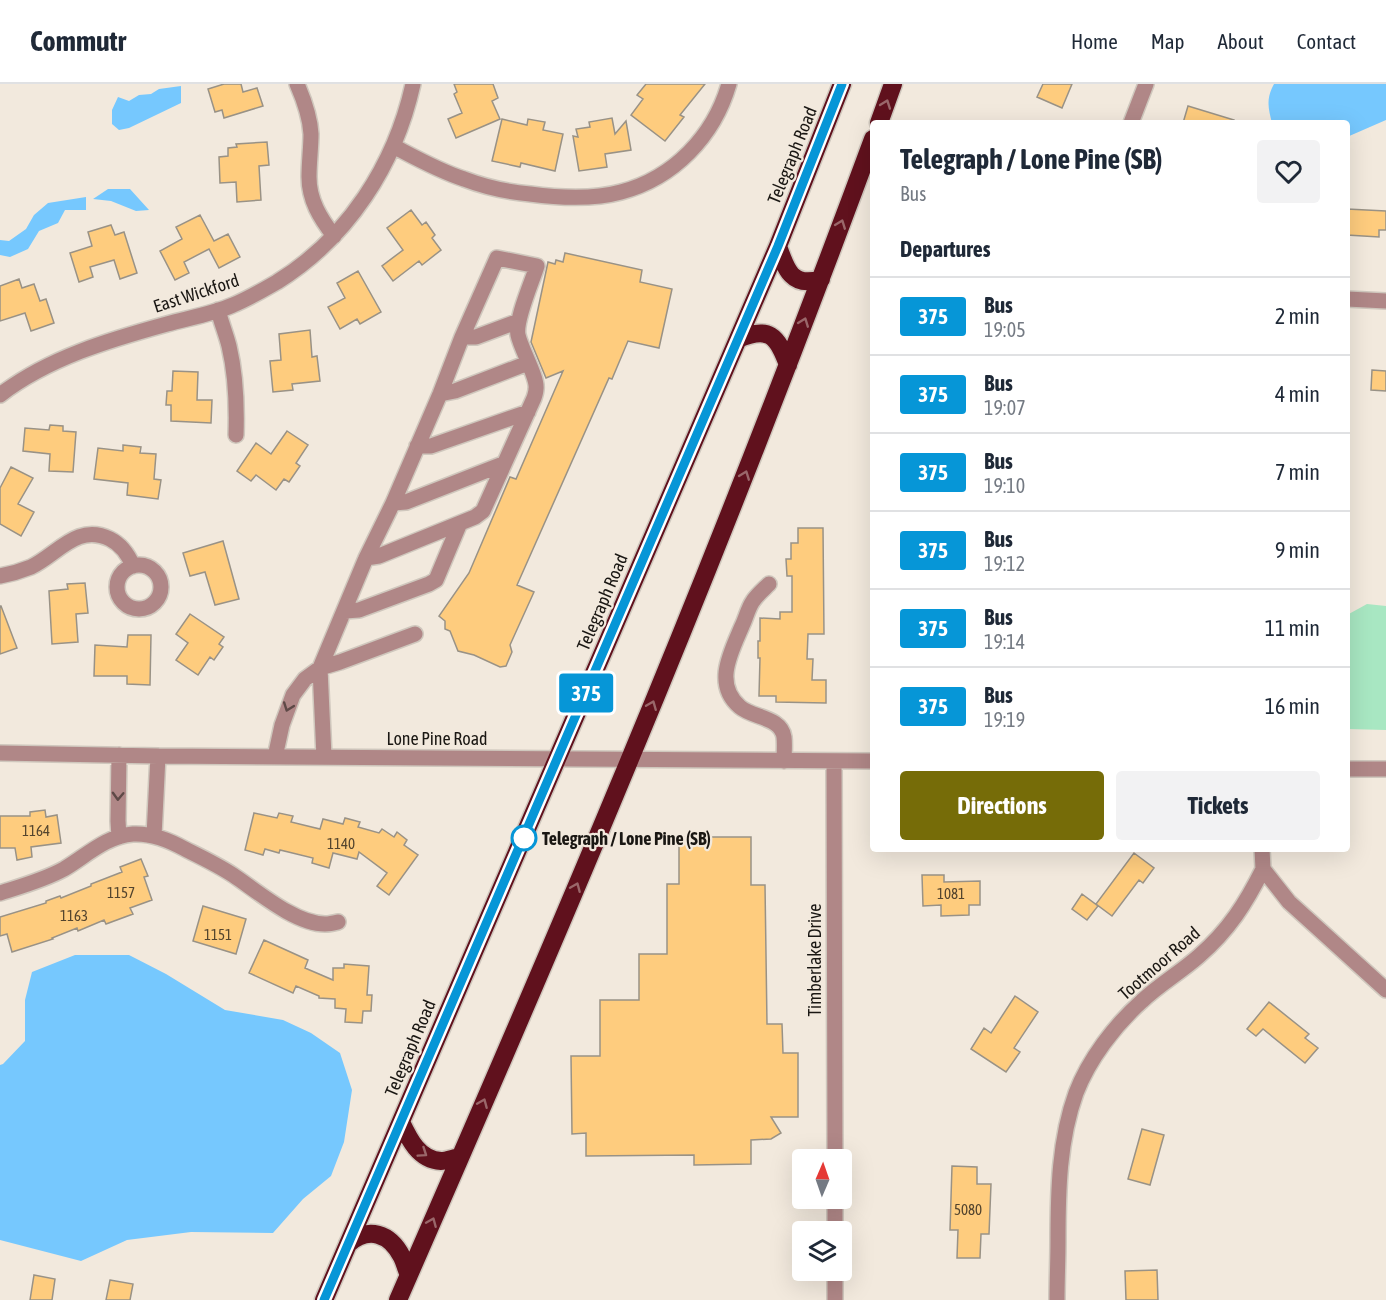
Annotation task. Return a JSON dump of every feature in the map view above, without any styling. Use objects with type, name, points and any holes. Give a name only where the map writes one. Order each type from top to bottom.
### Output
[{"type":"highway","name":"Telegraph Road","points":[[324,1300],[778,246],[842,84]]},
{"type":"highway","points":[[880,120],[893,84]]},
{"type":"highway","points":[[398,1300],[630,759],[788,365],[870,147]]},
{"type":"highway","points":[[778,246],[790,275],[796,280],[810,282],[821,279]]},
{"type":"highway","points":[[738,339],[754,333],[769,335],[778,342],[788,365]]},
{"type":"highway","points":[[401,1122],[409,1140],[427,1157],[441,1161],[460,1157]]},
{"type":"highway","points":[[348,1244],[363,1235],[383,1236],[397,1249],[409,1275]]},
{"type":"street","points":[[297,84],[308,113],[311,132],[309,189],[313,204],[334,236]]},
{"type":"street","name":"East Wickford","points":[[0,396],[36,372],[88,348],[218,310],[247,299],[289,274],[334,236],[361,202],[381,171],[393,146],[404,119],[413,84]]},
{"type":"street","points":[[393,146],[465,180],[495,188],[550,197],[620,193],[654,179],[689,153],[717,115],[729,84]]},
{"type":"street","points":[[1132,120],[1146,84]]},
{"type":"street","points":[[324,757],[320,668],[366,558],[393,503],[497,258],[537,266],[519,321],[518,333],[537,388],[483,511],[475,517],[379,556],[366,558]]},
{"type":"street","points":[[1350,299],[1386,301]]},
{"type":"street","points":[[218,310],[233,366],[237,410],[236,435]]},
{"type":"street","points":[[462,337],[476,337],[519,321]]},
{"type":"street","points":[[440,394],[455,392],[528,363]]},
{"type":"street","points":[[417,446],[431,446],[528,412]]},
{"type":"street","points":[[393,503],[406,502],[503,464]]},
{"type":"street","points":[[345,611],[359,610],[436,580],[460,523]]},
{"type":"street","points":[[0,576],[30,567],[70,540],[91,534],[104,536],[125,549],[133,566]]},
{"type":"street","points":[[769,584],[753,600],[730,653],[726,676],[731,695],[741,708],[771,721],[780,728],[784,736],[784,760]]},
{"type":"street","points":[[275,757],[282,725],[293,695],[305,679],[320,668],[415,634]]},
{"type":"street","name":"Lone Pine Road","points":[[0,753],[870,761]]},
{"type":"street","points":[[119,755],[119,837]]},
{"type":"street","points":[[154,836],[158,756]]},
{"type":"street","name":"Timberlake Drive","points":[[834,761],[835,1149]]},
{"type":"street","points":[[1350,769],[1386,769]]},
{"type":"street","points":[[0,893],[45,878],[119,837],[130,834],[154,836],[172,842],[220,866],[288,912],[310,922],[324,924],[339,922]]},
{"type":"street","points":[[1262,852],[1263,869],[1288,902],[1386,990]]},
{"type":"street","name":"Tootmoor Road","points":[[1057,1300],[1059,1182],[1064,1139],[1077,1092],[1096,1054],[1109,1035],[1141,1001],[1198,957],[1220,936],[1248,898],[1263,869]]},
{"type":"street","points":[[835,1281],[835,1300]]},
{"type":"green space","points":[[1367,604],[1386,606],[1386,730],[1350,729],[1350,613]]},
{"type":"water","points":[[1274,84],[1386,84],[1386,120],[1350,136],[1350,120],[1271,120],[1268,103]]},
{"type":"water","points":[[181,86],[181,103],[129,128],[119,130],[112,124],[112,110],[118,97],[129,101],[139,95],[151,94],[159,89]]},
{"type":"water","points":[[108,189],[130,189],[149,210],[136,211],[111,201],[93,199]]},
{"type":"water","points":[[86,197],[86,210],[65,210],[58,223],[39,231],[28,249],[10,257],[0,255],[0,240],[9,241],[26,229],[34,215],[48,203]]},
{"type":"water","points":[[75,955],[129,955],[166,974],[225,1010],[283,1020],[311,1033],[340,1053],[352,1090],[344,1142],[331,1176],[303,1199],[273,1233],[191,1232],[127,1240],[81,1261],[0,1240],[0,1065],[25,1041],[25,1000],[32,972]]},
{"type":"building","points":[[224,84],[241,84],[243,92],[257,88],[263,106],[224,118],[222,110],[215,112],[208,89]]},
{"type":"building","points":[[454,84],[493,84],[498,98],[492,101],[500,119],[456,138],[448,119],[462,113],[454,94],[457,92]]},
{"type":"building","points":[[646,84],[705,84],[680,115],[684,117],[665,141],[631,115],[643,99],[637,95]]},
{"type":"building","points":[[1043,84],[1072,84],[1062,108],[1037,97]]},
{"type":"building","points":[[1188,106],[1234,120],[1184,120]]},
{"type":"building","points":[[612,118],[615,134],[626,121],[631,150],[605,154],[607,167],[579,171],[573,136],[578,137],[576,129],[590,127],[589,122]]},
{"type":"building","points":[[502,119],[527,125],[528,119],[545,122],[543,130],[563,134],[555,171],[521,163],[520,167],[492,161]]},
{"type":"building","points":[[267,142],[269,165],[259,166],[261,200],[237,202],[236,182],[220,183],[219,157],[228,156],[228,148],[237,147],[236,144]]},
{"type":"building","points":[[1350,209],[1386,211],[1386,230],[1379,230],[1379,237],[1350,235]]},
{"type":"building","points":[[411,210],[422,225],[426,222],[435,235],[432,238],[441,250],[422,265],[419,261],[393,281],[382,266],[403,250],[387,228]]},
{"type":"building","points":[[200,215],[214,241],[228,234],[240,257],[219,268],[209,249],[184,262],[189,273],[175,280],[160,251],[182,239],[176,227]]},
{"type":"building","points":[[111,225],[115,235],[124,232],[137,273],[120,279],[114,260],[90,267],[93,277],[79,282],[70,253],[92,246],[88,232]]},
{"type":"building","points":[[565,253],[642,270],[640,282],[672,289],[659,348],[628,341],[612,379],[609,378],[517,585],[534,592],[510,645],[512,652],[506,666],[500,667],[474,655],[458,651],[450,631],[445,629],[445,621],[439,616],[469,573],[510,477],[516,479],[563,371],[546,378],[531,342],[548,262],[555,264],[556,260],[563,262]]},
{"type":"building","points":[[358,271],[381,312],[360,324],[357,319],[340,329],[328,307],[345,298],[337,283]]},
{"type":"building","points":[[19,279],[22,288],[34,284],[40,301],[46,299],[54,323],[31,331],[25,313],[0,321],[0,286]]},
{"type":"building","points":[[310,330],[312,357],[317,356],[320,381],[292,384],[293,390],[273,392],[270,361],[281,360],[279,334]]},
{"type":"building","points":[[1372,370],[1386,371],[1386,391],[1371,390]]},
{"type":"building","points":[[173,371],[198,372],[197,400],[212,400],[211,423],[171,421],[171,405],[166,405],[167,391],[172,391]]},
{"type":"building","points":[[50,425],[63,426],[63,431],[76,432],[73,472],[49,471],[50,454],[23,451],[25,428],[49,430]]},
{"type":"building","points":[[287,431],[308,445],[296,463],[300,466],[289,482],[284,479],[276,490],[256,475],[251,481],[237,471],[256,443],[271,454]]},
{"type":"building","points":[[123,445],[141,447],[140,453],[156,454],[154,479],[161,480],[158,499],[127,495],[128,483],[94,479],[98,448],[123,451]]},
{"type":"building","points":[[11,467],[33,478],[18,504],[34,512],[21,536],[0,524],[0,488]]},
{"type":"building","points":[[798,528],[823,528],[824,634],[808,634],[807,659],[813,659],[812,680],[826,680],[826,703],[776,702],[776,696],[759,696],[760,618],[780,619],[780,612],[792,612],[792,576],[787,576],[786,559],[791,559],[791,543],[798,543]]},
{"type":"building","points":[[223,541],[239,599],[215,605],[205,572],[190,576],[183,553]]},
{"type":"building","points":[[85,583],[88,613],[76,614],[78,642],[52,644],[49,591],[68,589],[67,584]]},
{"type":"building","points":[[0,606],[17,648],[0,654]]},
{"type":"building","points":[[190,614],[224,637],[219,644],[223,647],[214,660],[210,657],[198,675],[176,660],[188,643],[176,634]]},
{"type":"building","points":[[128,635],[151,635],[150,685],[127,684],[127,676],[94,676],[95,645],[127,647]]},
{"type":"building","points":[[45,810],[46,817],[57,815],[61,843],[31,847],[32,857],[17,860],[15,848],[0,848],[0,816],[30,816],[30,812]]},
{"type":"building","points":[[254,813],[277,818],[279,813],[293,816],[291,822],[320,829],[323,819],[343,824],[345,818],[360,822],[358,827],[379,833],[382,829],[394,837],[397,832],[407,840],[404,845],[418,855],[389,895],[377,886],[387,873],[359,852],[357,859],[333,853],[329,868],[312,863],[313,858],[280,850],[279,853],[265,849],[263,855],[245,850]]},
{"type":"building","points":[[679,837],[751,837],[751,885],[765,885],[767,1024],[782,1024],[783,1053],[798,1053],[798,1117],[771,1117],[781,1133],[771,1139],[751,1140],[751,1164],[694,1165],[694,1155],[586,1156],[586,1133],[572,1134],[571,1056],[600,1056],[600,1000],[639,1000],[639,954],[667,954],[667,884],[679,884]]},
{"type":"building","points":[[1134,853],[1154,868],[1143,883],[1139,880],[1112,916],[1096,904]]},
{"type":"building","points":[[141,859],[148,876],[144,877],[152,900],[130,908],[133,914],[106,924],[104,920],[78,931],[77,928],[53,939],[12,952],[7,934],[0,936],[0,917],[91,886],[91,884],[122,872],[120,867]]},
{"type":"building","points":[[922,875],[944,875],[944,882],[980,881],[980,905],[969,905],[969,915],[941,916],[941,905],[923,906]]},
{"type":"building","points":[[1082,894],[1098,906],[1087,920],[1072,909]]},
{"type":"building","points":[[203,906],[246,919],[236,954],[193,941]]},
{"type":"building","points":[[264,940],[308,960],[305,968],[333,980],[333,968],[344,968],[344,964],[369,966],[367,995],[372,995],[371,1011],[363,1011],[362,1023],[345,1022],[346,1009],[335,1008],[335,999],[319,998],[296,986],[293,993],[249,973]]},
{"type":"building","points":[[1015,996],[1038,1012],[1014,1048],[1020,1052],[1006,1072],[971,1049],[984,1028],[991,1033]]},
{"type":"building","points":[[1269,1002],[1309,1034],[1305,1038],[1318,1048],[1305,1063],[1263,1029],[1256,1036],[1247,1029]]},
{"type":"building","points":[[1142,1129],[1164,1135],[1150,1185],[1128,1179]]},
{"type":"building","points":[[952,1166],[977,1167],[977,1184],[991,1184],[989,1234],[981,1234],[980,1258],[957,1258],[958,1230],[950,1230]]},
{"type":"building","points":[[1157,1270],[1158,1300],[1126,1300],[1125,1271]]},
{"type":"building","points":[[34,1275],[55,1279],[52,1300],[30,1300]]},
{"type":"building","points":[[110,1280],[133,1284],[130,1300],[106,1300]]},
{"type":"bus line","name":"375","points":[[324,1300],[778,246],[842,84]]},
{"type":"place","name":"Telegraph / Lone Pine (SB)","points":[[524,838]]}]
